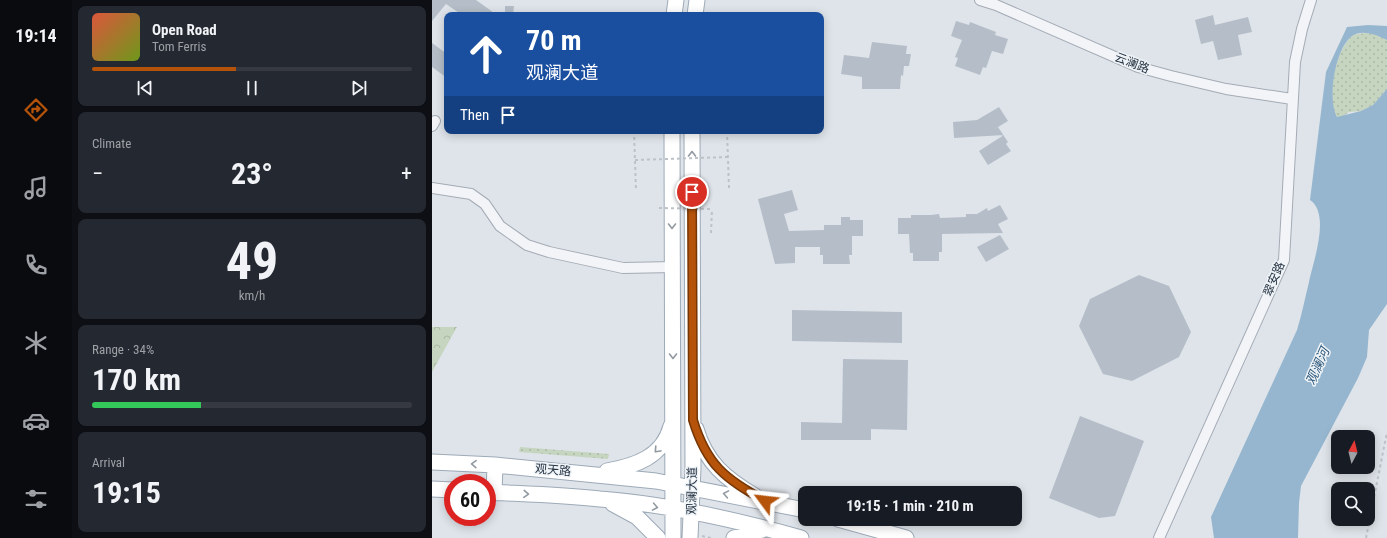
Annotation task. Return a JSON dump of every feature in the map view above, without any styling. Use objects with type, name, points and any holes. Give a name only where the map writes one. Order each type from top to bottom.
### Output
[{"type":"main road","points":[[674,12],[676,0]]},
{"type":"main road","points":[[695,12],[697,0]]},
{"type":"main road","name":"观澜大道","points":[[672,134],[673,538]]},
{"type":"main road","name":"观澜大道","points":[[690,538],[692,513],[693,420],[692,134]]},
{"type":"main road","points":[[583,473],[615,470],[630,466],[651,456],[665,441],[673,415]]},
{"type":"main road","points":[[693,420],[701,444],[722,474],[734,483],[765,501]]},
{"type":"main road","name":"观天路","points":[[432,462],[495,465],[673,483],[798,508]]},
{"type":"main road","points":[[493,474],[495,465]]},
{"type":"main road","points":[[432,489],[444,490]]},
{"type":"main road","points":[[496,492],[601,499],[692,513],[769,529],[801,538]]},
{"type":"main road","points":[[601,499],[622,507],[637,517],[658,538]]},
{"type":"main road","points":[[863,526],[906,538]]},
{"type":"main road","points":[[734,538],[748,533],[769,529]]},
{"type":"street","name":"云澜路","points":[[980,0],[996,5],[1138,66],[1171,76],[1226,89],[1292,99]]},
{"type":"street","name":"翠安路","points":[[1159,538],[1284,260],[1292,99],[1302,29],[1311,0]]},
{"type":"street","points":[[432,188],[471,194],[485,204],[500,226],[527,245],[549,252],[623,268],[673,267]]},
{"type":"path","points":[[634,134],[636,191]]},
{"type":"path","points":[[727,134],[729,188]]},
{"type":"path","points":[[635,160],[728,157]]},
{"type":"path","points":[[659,208],[712,208],[712,233]]},
{"type":"path","points":[[1366,538],[1387,432]]},
{"type":"green space","points":[[1355,34],[1374,34],[1387,40],[1387,89],[1373,105],[1361,111],[1349,112],[1342,117],[1337,117],[1332,98],[1332,87],[1337,64],[1345,44],[1351,37]]},
{"type":"green space","points":[[432,327],[457,327],[432,372]]},
{"type":"green space","points":[[520,447],[609,454],[608,459],[519,452]]},
{"type":"water","name":"观澜河","points":[[1368,25],[1387,26],[1387,40],[1374,35],[1360,33],[1352,36],[1346,42],[1337,63],[1334,75],[1333,99],[1337,117],[1361,111],[1373,105],[1387,89],[1387,304],[1369,330],[1367,357],[1358,378],[1301,486],[1298,538],[1214,538],[1211,517],[1297,330],[1317,251],[1320,227],[1319,216],[1316,207],[1310,200],[1326,72],[1347,27]]},
{"type":"building","points":[[432,0],[476,0],[493,12],[458,12],[446,4],[432,21]]},
{"type":"building","points":[[505,6],[514,6],[513,12],[505,12]]},
{"type":"building","points":[[1213,15],[1215,25],[1248,17],[1252,32],[1238,35],[1242,55],[1218,60],[1213,41],[1201,44],[1195,20]]},
{"type":"building","points":[[956,21],[969,25],[970,22],[996,32],[995,35],[1008,39],[1003,54],[992,51],[986,68],[983,67],[980,75],[955,66],[958,58],[955,57],[962,40],[951,36]]},
{"type":"building","points":[[872,42],[907,46],[906,54],[911,54],[909,66],[904,66],[903,76],[901,75],[900,89],[862,89],[862,77],[841,74],[844,55],[869,58]]},
{"type":"building","points":[[432,43],[444,52],[444,76],[432,67]]},
{"type":"building","points":[[999,107],[1008,121],[998,127],[1003,135],[954,138],[953,122],[977,120]]},
{"type":"building","points":[[1004,135],[1008,142],[1006,144],[1011,151],[988,165],[979,151]]},
{"type":"building","points":[[792,190],[798,210],[784,214],[789,231],[824,230],[824,225],[841,225],[841,217],[850,217],[850,220],[863,220],[863,236],[852,236],[852,255],[849,255],[850,264],[823,264],[823,255],[820,255],[820,247],[795,247],[795,263],[775,264],[758,199]]},
{"type":"building","points":[[1000,205],[1008,219],[998,224],[1003,233],[942,234],[942,252],[939,252],[939,261],[913,261],[913,253],[910,253],[909,234],[898,234],[898,218],[911,218],[911,215],[939,214],[940,218],[966,217],[966,214],[977,214],[987,208],[988,211]]},
{"type":"building","points":[[1000,235],[1009,249],[986,262],[977,247]]},
{"type":"building","points":[[1139,275],[1169,286],[1191,332],[1179,357],[1132,381],[1103,374],[1079,326],[1090,299]]},
{"type":"building","points":[[792,310],[902,312],[902,343],[792,341]]},
{"type":"building","points":[[843,359],[908,360],[907,430],[871,429],[871,440],[801,440],[801,422],[842,423]]},
{"type":"building","points":[[1080,416],[1144,441],[1115,516],[1099,518],[1049,498]]},
{"type":"route","points":[[692,192],[693,420],[701,444],[708,457],[722,474],[734,483],[765,501]]}]
